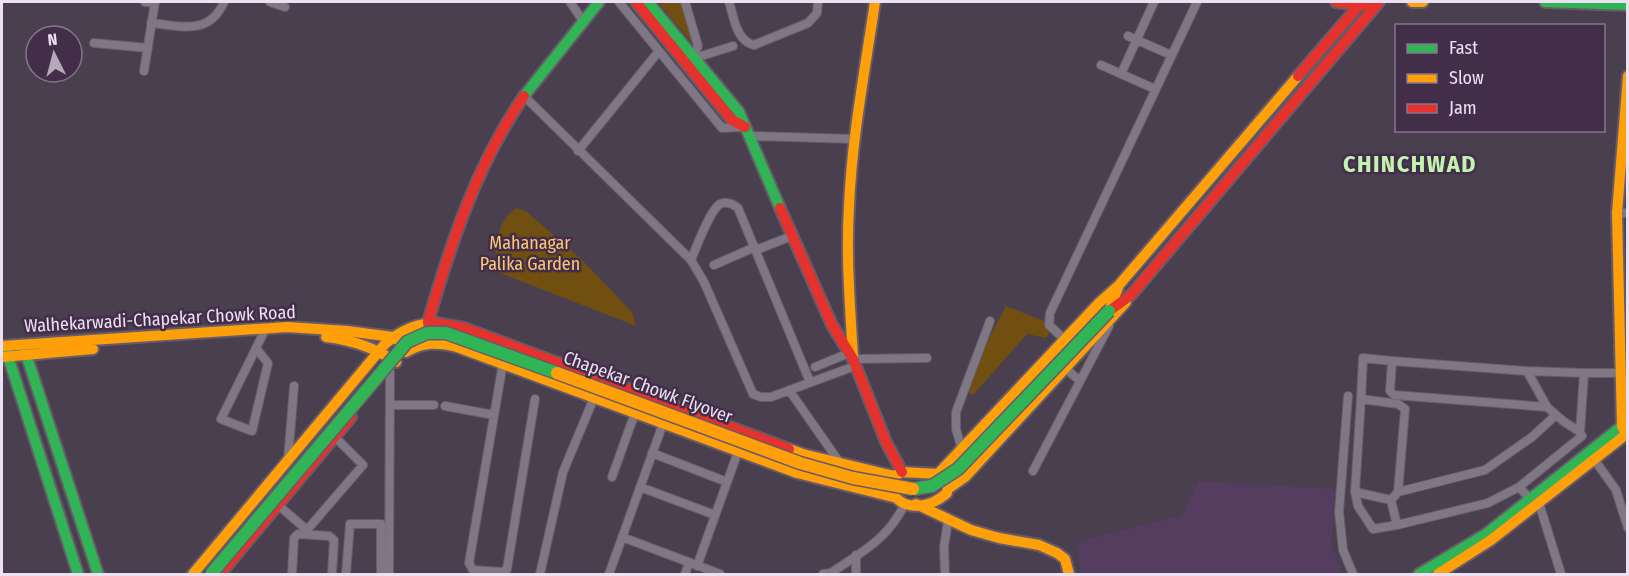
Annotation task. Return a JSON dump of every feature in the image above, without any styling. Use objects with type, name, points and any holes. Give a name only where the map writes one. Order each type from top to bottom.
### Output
[{"type":"main road","points":[[430,343],[428,322],[454,234],[494,146],[507,122],[525,97],[599,2]]},
{"type":"main road","points":[[636,2],[732,120],[748,132]]},
{"type":"main road","points":[[648,2],[739,112],[832,325],[852,359],[898,474]]},
{"type":"main road","points":[[852,359],[849,205],[855,139],[875,2]]},
{"type":"main road","points":[[1336,2],[1377,4]]},
{"type":"main road","points":[[1412,2],[1423,2]]},
{"type":"main road","points":[[1545,2],[1628,5]]},
{"type":"main road","points":[[938,474],[1099,303],[1119,285],[1360,3]]},
{"type":"main road","name":"Chapekar Chowk Flyover","points":[[211,574],[407,342],[420,334],[438,332],[461,337],[809,466],[853,478],[910,489],[922,489],[941,482],[958,469],[1131,295],[1377,4]]},
{"type":"main road","points":[[1438,574],[1491,540],[1535,501],[1626,429],[1620,373],[1622,213],[1628,76]]},
{"type":"main road","points":[[1171,223],[1186,232]]},
{"type":"main road","name":"Chapekar Chowk Flyover","points":[[1111,314],[1119,285]]},
{"type":"main road","points":[[910,504],[932,504],[965,477],[1066,369],[1111,314]]},
{"type":"main road","points":[[193,574],[380,350],[404,330],[428,322],[464,327],[602,379],[739,451],[815,478],[893,497],[990,537],[1051,549],[1065,559],[1068,573]]},
{"type":"main road","name":"Walhekarwadi-Chapekar Chowk Road","points":[[24,350],[279,327],[347,331],[393,337]]},
{"type":"main road","name":"Walhekarwadi-Chapekar Chowk Road","points":[[4,351],[263,334],[316,336],[366,344],[380,350],[393,366]]},
{"type":"main road","points":[[393,337],[411,349]]},
{"type":"main road","points":[[220,574],[393,366],[411,349],[430,343],[449,344],[635,413],[667,414],[746,432],[803,454],[841,464],[898,474],[938,474],[945,479],[948,521]]},
{"type":"main road","points":[[24,350],[98,574]]},
{"type":"main road","points":[[4,351],[78,574]]},
{"type":"main road","points":[[893,497],[889,484],[898,474]]},
{"type":"main road","points":[[1419,574],[1486,534],[1535,501]]},
{"type":"street","points":[[144,71],[155,2],[145,2]]},
{"type":"street","points":[[151,22],[200,26],[221,10],[224,2]]},
{"type":"street","points":[[270,2],[285,7]]},
{"type":"street","points":[[570,2],[583,21]]},
{"type":"street","points":[[619,2],[722,128],[748,132],[855,139]]},
{"type":"street","points":[[685,2],[698,46],[694,57]]},
{"type":"street","points":[[729,2],[742,39],[754,45],[808,23],[817,13],[818,2]]},
{"type":"street","points":[[1121,74],[1154,2]]},
{"type":"street","points":[[1065,340],[1049,325],[1050,313],[1197,2]]},
{"type":"street","points":[[1128,36],[1171,55]]},
{"type":"street","points":[[94,43],[147,48]]},
{"type":"street","points":[[694,57],[733,46]]},
{"type":"street","points":[[578,151],[659,51]]},
{"type":"street","points":[[1101,65],[1155,89]]},
{"type":"street","points":[[525,97],[691,260],[704,282],[753,394],[771,397],[810,382],[852,359]]},
{"type":"street","points":[[691,260],[715,209],[725,203],[732,203],[738,208],[756,249],[810,382]]},
{"type":"street","points":[[714,265],[792,236]]},
{"type":"street","points":[[1033,471],[1080,381],[1111,314]]},
{"type":"street","points":[[962,450],[956,429],[957,412],[990,321]]},
{"type":"street","points":[[256,348],[268,363],[252,431],[221,419],[256,348],[263,334]]},
{"type":"street","points":[[815,367],[852,359],[927,358]]},
{"type":"street","points":[[1584,373],[1580,432],[1582,436],[1519,487],[1488,503],[1373,529],[1358,506],[1355,492],[1363,358],[1527,371],[1620,373]]},
{"type":"street","points":[[1392,361],[1390,391],[1394,395],[1547,407]]},
{"type":"street","points":[[503,363],[469,563],[473,570],[503,572],[507,569],[535,399]]},
{"type":"street","points":[[389,574],[390,405],[393,366]]},
{"type":"street","points":[[1066,369],[1080,381]]},
{"type":"street","points":[[1527,371],[1547,407],[1580,432]]},
{"type":"street","points":[[540,574],[563,472],[602,379]]},
{"type":"street","points":[[288,461],[294,386]]},
{"type":"street","points":[[789,390],[841,464]]},
{"type":"street","points":[[1348,396],[1339,512],[1343,550],[1353,574]]},
{"type":"street","points":[[1361,399],[1398,405],[1405,409],[1398,492]]},
{"type":"street","points":[[390,405],[434,405]]},
{"type":"street","points":[[445,406],[494,415]]},
{"type":"street","points":[[612,477],[635,413]]},
{"type":"street","points":[[609,574],[667,414]]},
{"type":"street","points":[[1391,500],[1398,492],[1485,470],[1532,438],[1556,415]]},
{"type":"street","points":[[684,574],[693,564],[715,515],[746,432]]},
{"type":"street","points":[[278,505],[307,530],[363,465],[335,437]]},
{"type":"street","points":[[652,453],[728,482]]},
{"type":"street","points":[[1592,456],[1624,506],[1628,528]]},
{"type":"street","points":[[640,487],[715,515]]},
{"type":"street","points":[[1519,487],[1535,501],[1562,574]]},
{"type":"street","points":[[1355,492],[1391,500]]},
{"type":"street","points":[[1391,500],[1397,525]]},
{"type":"street","points":[[828,574],[884,536],[910,504]]},
{"type":"street","points":[[945,574],[944,547],[948,521]]},
{"type":"street","points":[[346,574],[350,524],[381,525],[381,574]]},
{"type":"street","points":[[292,574],[294,538],[298,534],[329,536],[334,540],[332,574]]},
{"type":"street","points":[[622,537],[720,574]]},
{"type":"street","points":[[856,555],[856,574]]},
{"type":"shaded area","points":[[1199,481],[1335,489],[1331,545],[1343,574],[1081,574],[1077,542],[1182,515]]},
{"type":"green space","points":[[658,2],[682,2],[696,47]]},
{"type":"green space","name":"Mahanagar Palika Garden","points":[[517,208],[527,212],[582,260],[632,312],[636,326],[495,271],[501,227],[504,220]]},
{"type":"green space","points":[[1006,306],[1054,325],[1046,338],[1027,334],[973,395],[962,389]]},
{"type":"traffic: fast","points":[[524,96],[599,2]]},
{"type":"traffic: fast","points":[[648,2],[739,112],[780,208]]},
{"type":"traffic: fast","points":[[1545,2],[1628,5]]},
{"type":"traffic: fast","points":[[913,489],[932,486],[958,469],[1109,311]]},
{"type":"traffic: fast","points":[[211,574],[407,342],[427,333],[446,333],[557,373]]},
{"type":"traffic: fast","points":[[24,348],[98,574]]},
{"type":"traffic: fast","points":[[6,350],[78,574]]},
{"type":"traffic: fast","points":[[1419,574],[1486,534],[1627,422]]},
{"type":"traffic: slow","points":[[853,356],[848,225],[859,104],[875,2]]},
{"type":"traffic: slow","points":[[1412,2],[1423,2]]},
{"type":"traffic: slow","points":[[1109,311],[1119,285],[1298,76]]},
{"type":"traffic: slow","points":[[1626,434],[1622,426],[1617,213],[1628,76]]},
{"type":"traffic: slow","points":[[938,474],[1099,303],[1118,286]]},
{"type":"traffic: slow","points":[[948,489],[965,477],[1126,302]]},
{"type":"traffic: slow","points":[[193,574],[385,344],[396,335],[409,329],[422,324],[436,323]]},
{"type":"traffic: slow","points":[[2,346],[287,327],[393,337],[411,349]]},
{"type":"traffic: slow","points":[[326,337],[362,345],[396,362]]},
{"type":"traffic: slow","points":[[406,352],[431,344],[457,347],[797,473],[893,497]]},
{"type":"traffic: slow","points":[[2,357],[93,349]]},
{"type":"traffic: slow","points":[[557,373],[800,463],[853,478],[913,489]]},
{"type":"traffic: slow","points":[[1438,574],[1491,540],[1628,433]]},
{"type":"traffic: slow","points":[[789,449],[894,476]]},
{"type":"traffic: slow","points":[[902,472],[938,474],[948,484],[947,493],[931,503],[914,506],[906,504],[893,493],[889,484],[894,476],[902,472]]},
{"type":"traffic: slow","points":[[916,504],[971,530],[1039,545],[1057,553],[1065,559],[1069,574]]},
{"type":"traffic: jam","points":[[636,2],[732,120],[745,127]]},
{"type":"traffic: jam","points":[[1336,2],[1365,5]]},
{"type":"traffic: jam","points":[[1298,76],[1362,2]]},
{"type":"traffic: jam","points":[[1109,311],[1131,295],[1379,2]]},
{"type":"traffic: jam","points":[[429,328],[428,322],[437,292],[467,205],[492,149],[524,96]]},
{"type":"traffic: jam","points":[[780,208],[832,325],[853,359],[886,442],[902,472]]},
{"type":"traffic: jam","points":[[436,323],[464,328],[789,449]]},
{"type":"traffic: jam","points":[[220,574],[351,417]]},
{"type":"district","name":"CHINCHWAD","points":[[1410,164]]}]
